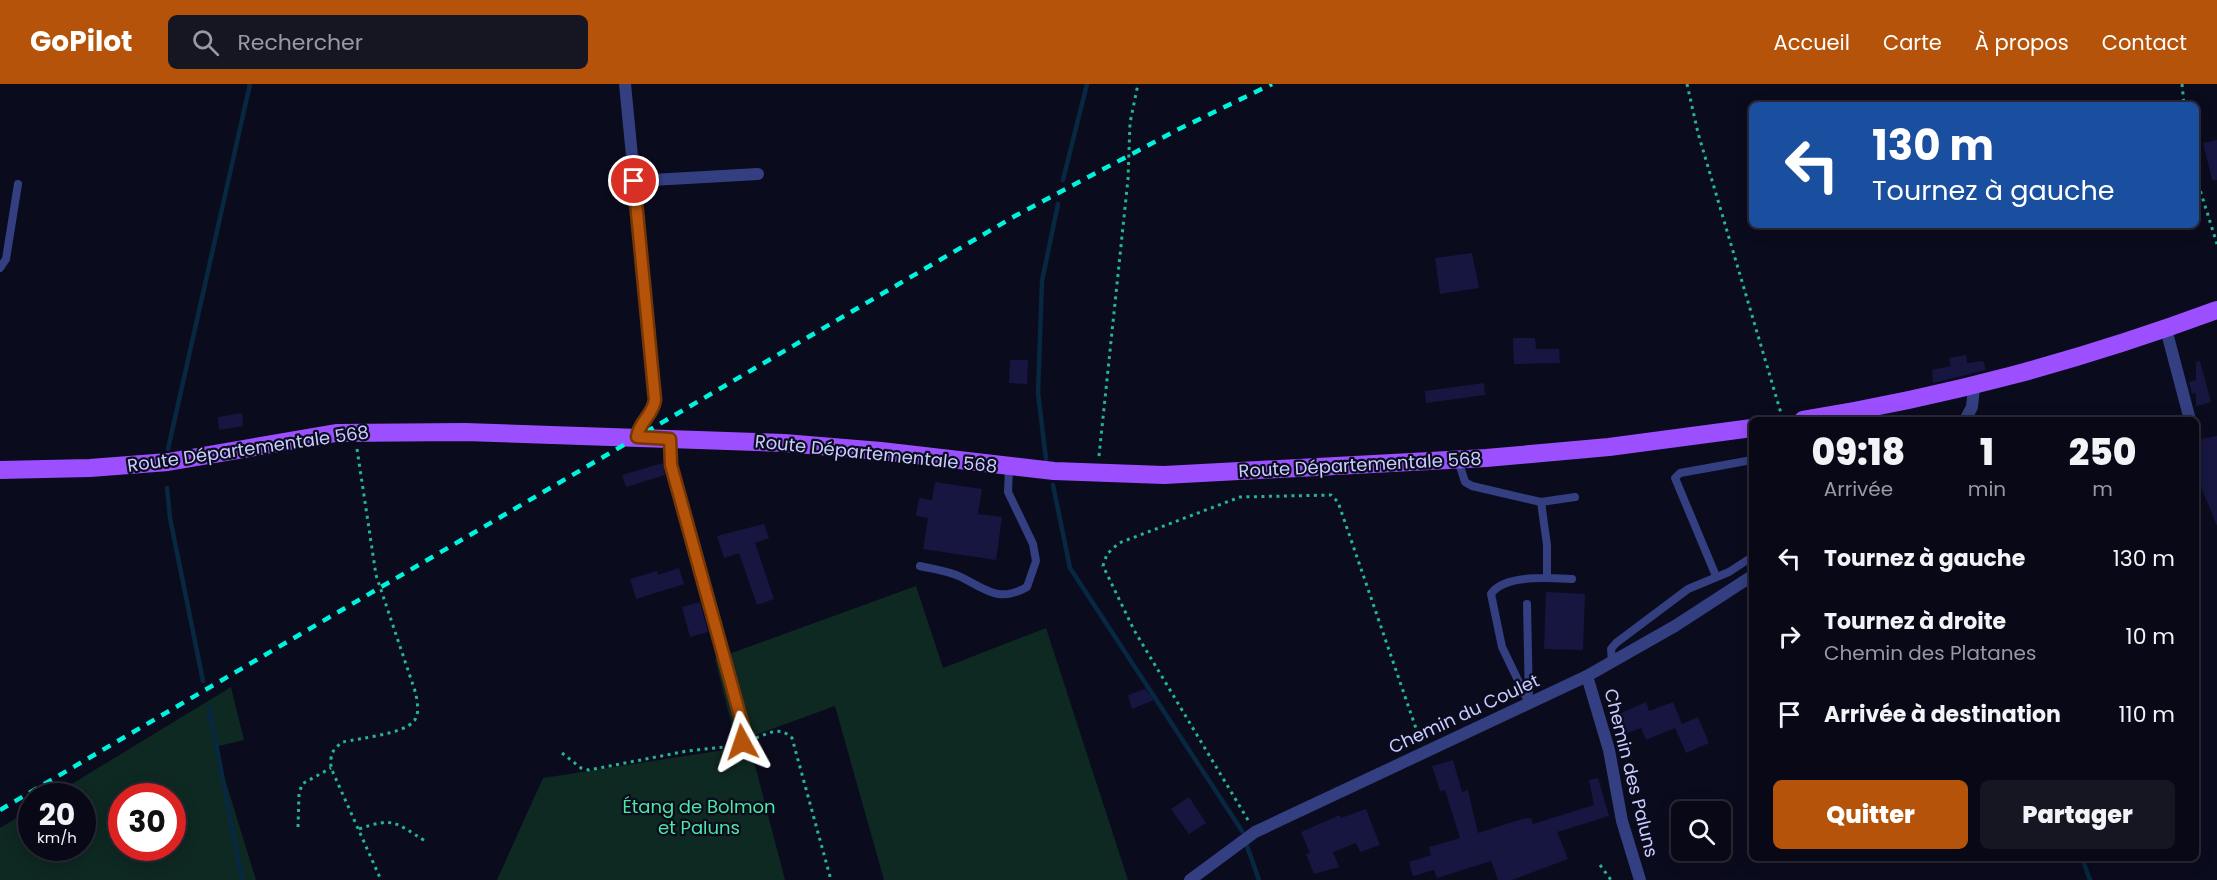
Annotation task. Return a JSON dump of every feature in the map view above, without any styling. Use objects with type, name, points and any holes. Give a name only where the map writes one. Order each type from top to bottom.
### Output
[{"type":"main road","points":[[1819,417],[1974,387],[2048,368],[2217,310]]},
{"type":"main road","name":"Route Départementale 568","points":[[0,470],[90,468],[168,462],[305,437],[354,433],[465,432],[834,446],[1010,467],[1164,475],[1458,459],[1609,447],[1749,428]]},
{"type":"street","points":[[625,84],[655,400],[652,410],[640,426],[637,437]]},
{"type":"street","points":[[634,181],[758,174]]},
{"type":"street","points":[[2166,329],[2189,417]]},
{"type":"street","points":[[1967,417],[1972,407],[1974,387]]},
{"type":"street","points":[[670,439],[671,465],[744,730],[736,757]]},
{"type":"street","name":"Chemin du Coulet","points":[[1190,880],[1255,832],[1587,676],[1749,578]]},
{"type":"street","name":"Chemin des Paluns","points":[[1587,676],[1609,750],[1622,821],[1640,880]]},
{"type":"lane","points":[[0,268],[6,259],[18,184]]},
{"type":"lane","points":[[1458,459],[1465,482],[1473,486],[1541,502],[1575,497]]},
{"type":"lane","points":[[1716,576],[1675,478],[1680,473],[1749,461]]},
{"type":"lane","points":[[920,566],[959,576],[997,595],[1014,594],[1027,587],[1036,561],[1033,544],[1008,492],[1010,467]]},
{"type":"lane","points":[[1541,502],[1547,545],[1547,578]]},
{"type":"lane","points":[[1612,662],[1611,649],[1616,643],[1688,589],[1729,572],[1749,559]]},
{"type":"lane","points":[[1529,703],[1502,647],[1491,594],[1495,587],[1505,583],[1547,578],[1572,579]]},
{"type":"lane","points":[[1527,604],[1529,703]]},
{"type":"path","points":[[1098,473],[1128,179],[1130,123],[1138,84]]},
{"type":"path","points":[[1687,84],[1698,133],[1782,417]]},
{"type":"path","points":[[2182,84],[2184,102]]},
{"type":"path","points":[[2199,187],[2217,244]]},
{"type":"path","points":[[354,433],[376,575],[416,694],[418,708],[416,720],[408,727],[343,742],[334,748],[330,757],[331,768],[381,880]]},
{"type":"path","points":[[1255,832],[1134,630],[1103,566],[1107,554],[1119,543],[1240,497],[1331,495],[1335,498],[1424,753]]},
{"type":"path","points":[[562,753],[581,768],[589,770],[687,751],[731,747],[778,730],[792,738],[831,880]]},
{"type":"path","points":[[298,827],[299,794],[302,784],[331,768]]},
{"type":"path","points":[[359,829],[386,820],[398,824],[424,841]]},
{"type":"path","points":[[1600,865],[1611,880]]},
{"type":"green space","points":[[916,586],[943,668],[1046,628],[1128,880],[884,880],[835,706],[736,742],[715,659]]},
{"type":"green space","points":[[231,687],[244,740],[215,747],[256,880],[0,880],[0,828],[18,817],[18,861],[96,861],[96,783],[73,783]]},
{"type":"green space","name":"Étang de Bolmon et Paluns","points":[[750,746],[785,880],[497,880],[543,778]]},
{"type":"building","points":[[2217,140],[2217,180],[2212,180],[2203,143]]},
{"type":"building","points":[[1472,253],[1479,288],[1440,294],[1435,258]]},
{"type":"building","points":[[1513,338],[1535,338],[1536,349],[1559,349],[1560,363],[1514,364]]},
{"type":"building","points":[[1966,355],[1967,363],[1983,361],[1986,370],[1933,383],[1932,370],[1951,366],[1949,358]]},
{"type":"building","points":[[1010,360],[1028,360],[1027,384],[1009,383]]},
{"type":"building","points":[[2200,361],[2211,402],[2196,406],[2196,393],[2192,394],[2189,382],[2196,380],[2196,362]]},
{"type":"building","points":[[1484,383],[1485,395],[1426,403],[1425,391]]},
{"type":"building","points":[[242,413],[243,426],[219,430],[218,417]]},
{"type":"building","points":[[2217,436],[2217,526],[2199,482],[2199,439]]},
{"type":"building","points":[[663,463],[665,475],[626,487],[622,475]]},
{"type":"building","points":[[935,482],[982,489],[978,514],[1002,517],[996,560],[923,549],[928,518],[916,516],[919,498],[932,500]]},
{"type":"building","points":[[764,524],[769,538],[755,543],[774,599],[757,605],[739,553],[724,558],[717,536]]},
{"type":"building","points":[[679,568],[684,584],[636,599],[630,579],[657,571],[658,575]]},
{"type":"building","points":[[1546,592],[1585,594],[1583,650],[1544,649]]},
{"type":"building","points":[[700,602],[708,632],[690,637],[682,607]]},
{"type":"building","points":[[1145,689],[1154,700],[1132,709],[1128,695]]},
{"type":"building","points":[[1646,702],[1649,711],[1673,702],[1682,724],[1698,717],[1709,743],[1686,753],[1675,728],[1646,740],[1641,728],[1627,733],[1619,714]]},
{"type":"building","points":[[1453,760],[1462,792],[1468,790],[1478,833],[1522,819],[1531,818],[1533,824],[1594,805],[1589,780],[1598,778],[1609,816],[1557,832],[1568,859],[1512,880],[1498,880],[1491,861],[1437,878],[1434,870],[1413,876],[1409,862],[1431,855],[1429,847],[1460,838],[1445,790],[1440,791],[1432,766]]},
{"type":"building","points":[[1189,797],[1206,823],[1189,834],[1171,809]]},
{"type":"building","points":[[1366,809],[1380,845],[1360,852],[1356,843],[1333,852],[1339,867],[1314,874],[1306,854],[1310,853],[1301,832],[1340,815],[1341,818]]},
{"type":"waterway","points":[[168,449],[250,84]]},
{"type":"waterway","points":[[1063,180],[1087,84]]},
{"type":"waterway","points":[[1046,459],[1038,393],[1042,281],[1058,204]]},
{"type":"waterway","points":[[1053,485],[1070,568],[1242,831]]},
{"type":"waterway","points":[[167,488],[170,518],[203,681]]},
{"type":"waterway","points":[[209,707],[242,880]]},
{"type":"waterway","points":[[1247,846],[1259,880]]},
{"type":"waterway","points":[[2083,861],[2090,880]]},
{"type":"railway","points":[[0,810],[1015,216],[1177,130],[1272,84]]},
{"type":"route","points":[[634,181],[655,393],[654,406],[640,426],[637,437],[670,439],[671,465],[744,730],[742,742]]}]
